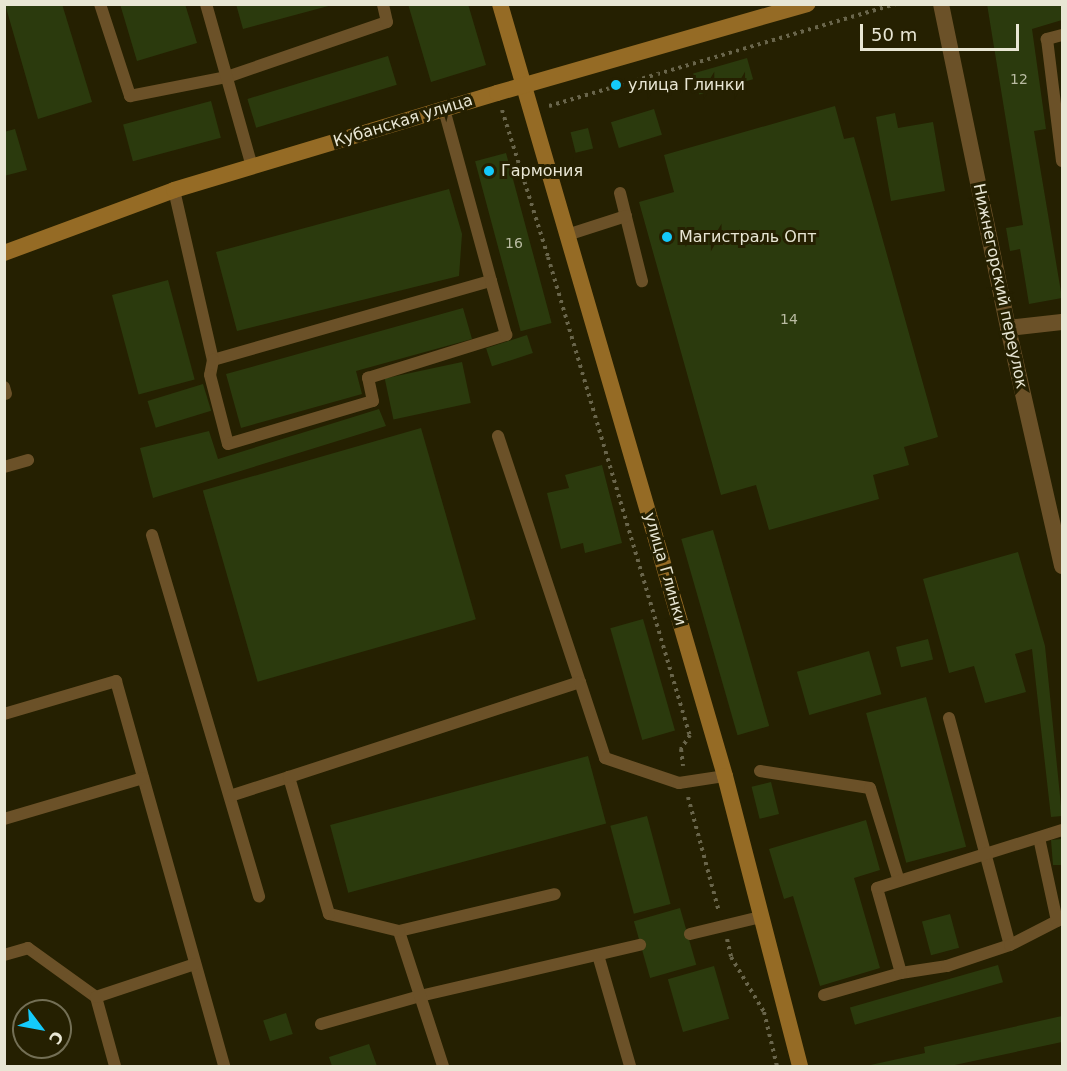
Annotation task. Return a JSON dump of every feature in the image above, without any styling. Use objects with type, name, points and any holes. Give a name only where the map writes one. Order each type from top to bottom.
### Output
[{"type":"main road","name":"улица Глинки","points":[[500,4],[725,776],[800,1066]]},
{"type":"main road","name":"Кубанская улица","points":[[4,254],[174,190],[524,85],[807,4]]},
{"type":"street","name":"Нижнегорский переулок","points":[[941,4],[1008,328],[1062,566]]},
{"type":"street","points":[[1008,328],[1062,322]]},
{"type":"lane","points":[[100,4],[130,96],[227,77],[387,22],[383,4]]},
{"type":"lane","points":[[206,4],[252,167]]},
{"type":"lane","points":[[1062,35],[1047,39],[1058,90],[1062,161]]},
{"type":"lane","points":[[174,190],[213,360],[210,375],[228,444],[373,401],[368,378],[506,335],[444,109]]},
{"type":"lane","points":[[620,193],[642,281]]},
{"type":"lane","points":[[567,235],[626,216]]},
{"type":"lane","points":[[213,360],[490,282]]},
{"type":"lane","points":[[498,436],[605,758],[679,783],[725,776]]},
{"type":"lane","points":[[4,466],[28,460]]},
{"type":"lane","points":[[152,535],[259,897]]},
{"type":"lane","points":[[4,714],[116,681],[224,1066]]},
{"type":"lane","points":[[230,796],[580,682]]},
{"type":"lane","points":[[949,718],[1010,945]]},
{"type":"lane","points":[[760,771],[870,788],[899,881]]},
{"type":"lane","points":[[289,777],[328,914],[399,932],[555,894]]},
{"type":"lane","points":[[4,819],[143,778]]},
{"type":"lane","points":[[901,973],[878,888],[1062,830]]},
{"type":"lane","points":[[824,995],[901,973],[947,966],[1010,945],[1057,921],[1039,838]]},
{"type":"lane","points":[[690,934],[761,917]]},
{"type":"lane","points":[[399,932],[442,1066]]},
{"type":"lane","points":[[321,1024],[420,996],[640,945]]},
{"type":"lane","points":[[4,955],[28,948],[96,997],[115,1066]]},
{"type":"lane","points":[[598,955],[630,1066]]},
{"type":"lane","points":[[96,997],[195,964]]},
{"type":"path","points":[[558,101],[896,4]]},
{"type":"path","points":[[502,110],[690,735],[681,749],[685,782],[694,826],[719,913]]},
{"type":"path","points":[[725,935],[732,957],[764,1012],[777,1066]]},
{"type":"building","points":[[5,4],[62,4],[92,102],[38,119]]},
{"type":"building","points":[[120,4],[185,4],[197,43],[137,61]]},
{"type":"building","points":[[236,4],[332,4],[332,5],[243,29]]},
{"type":"building","points":[[408,4],[468,4],[486,65],[431,82]]},
{"type":"building","points":[[987,4],[1062,4],[1062,20],[1032,29],[1046,129],[1034,131],[1062,298],[1029,304],[1020,249],[1010,251],[1006,228],[1023,225]]},
{"type":"building","points":[[388,56],[397,85],[256,128],[247,99]]},
{"type":"building","points":[[747,58],[753,79],[699,95],[693,73]]},
{"type":"building","points":[[211,101],[221,138],[133,161],[123,125]]},
{"type":"building","points":[[835,106],[844,139],[854,137],[938,437],[904,447],[909,465],[873,475],[879,499],[769,530],[756,485],[721,495],[639,202],[674,192],[664,155]]},
{"type":"building","points":[[654,109],[662,135],[619,148],[611,122]]},
{"type":"building","points":[[895,113],[898,128],[933,122],[945,191],[891,201],[876,117]]},
{"type":"building","points":[[588,128],[593,148],[576,153],[571,132]]},
{"type":"building","points":[[15,129],[27,170],[4,176],[4,132]]},
{"type":"building","points":[[506,153],[552,323],[521,331],[475,161]]},
{"type":"building","points":[[449,189],[462,234],[459,276],[237,331],[216,252]]},
{"type":"building","points":[[168,280],[195,379],[139,395],[112,295]]},
{"type":"building","points":[[463,308],[472,339],[356,371],[362,394],[241,428],[226,374]]},
{"type":"building","points":[[527,335],[533,353],[492,366],[486,348]]},
{"type":"building","points":[[462,362],[471,403],[393,420],[385,378]]},
{"type":"building","points":[[203,384],[211,411],[156,428],[148,401]]},
{"type":"building","points":[[379,409],[386,426],[153,498],[140,448],[209,431],[218,459]]},
{"type":"building","points":[[421,428],[476,619],[258,682],[203,491]]},
{"type":"building","points":[[602,465],[622,543],[585,553],[583,543],[561,549],[547,493],[569,488],[565,475]]},
{"type":"building","points":[[713,530],[769,726],[738,735],[681,539]]},
{"type":"building","points":[[1018,552],[1045,646],[1062,816],[1051,817],[1032,649],[1015,654],[1026,692],[985,703],[974,666],[949,673],[923,579]]},
{"type":"building","points":[[643,619],[675,731],[642,740],[610,628]]},
{"type":"building","points":[[928,639],[933,659],[901,667],[896,647]]},
{"type":"building","points":[[869,651],[881,694],[809,715],[797,672]]},
{"type":"building","points":[[926,697],[966,847],[906,863],[866,713]]},
{"type":"building","points":[[588,756],[606,824],[348,893],[330,825]]},
{"type":"building","points":[[771,782],[779,814],[760,819],[752,787]]},
{"type":"building","points":[[647,816],[671,904],[634,914],[610,826]]},
{"type":"building","points":[[866,820],[880,870],[854,878],[880,968],[820,986],[793,896],[784,899],[769,849]]},
{"type":"building","points":[[1062,839],[1062,865],[1053,865],[1051,840]]},
{"type":"building","points":[[680,908],[696,965],[650,978],[634,921]]},
{"type":"building","points":[[950,914],[959,948],[931,955],[922,922]]},
{"type":"building","points":[[998,965],[1003,982],[855,1025],[850,1007]]},
{"type":"building","points":[[714,966],[729,1019],[683,1032],[668,979]]},
{"type":"building","points":[[286,1013],[293,1034],[270,1041],[263,1020]]},
{"type":"building","points":[[1062,1016],[1062,1042],[950,1066],[866,1066],[925,1053],[924,1047]]},
{"type":"building","points":[[369,1044],[377,1066],[332,1066],[329,1057]]},
{"type":"place","name":"улица Глинки","points":[[616,85]]},
{"type":"place","name":"Гармония","points":[[489,171]]},
{"type":"place","name":"Магистраль Опт","points":[[667,237]]}]
